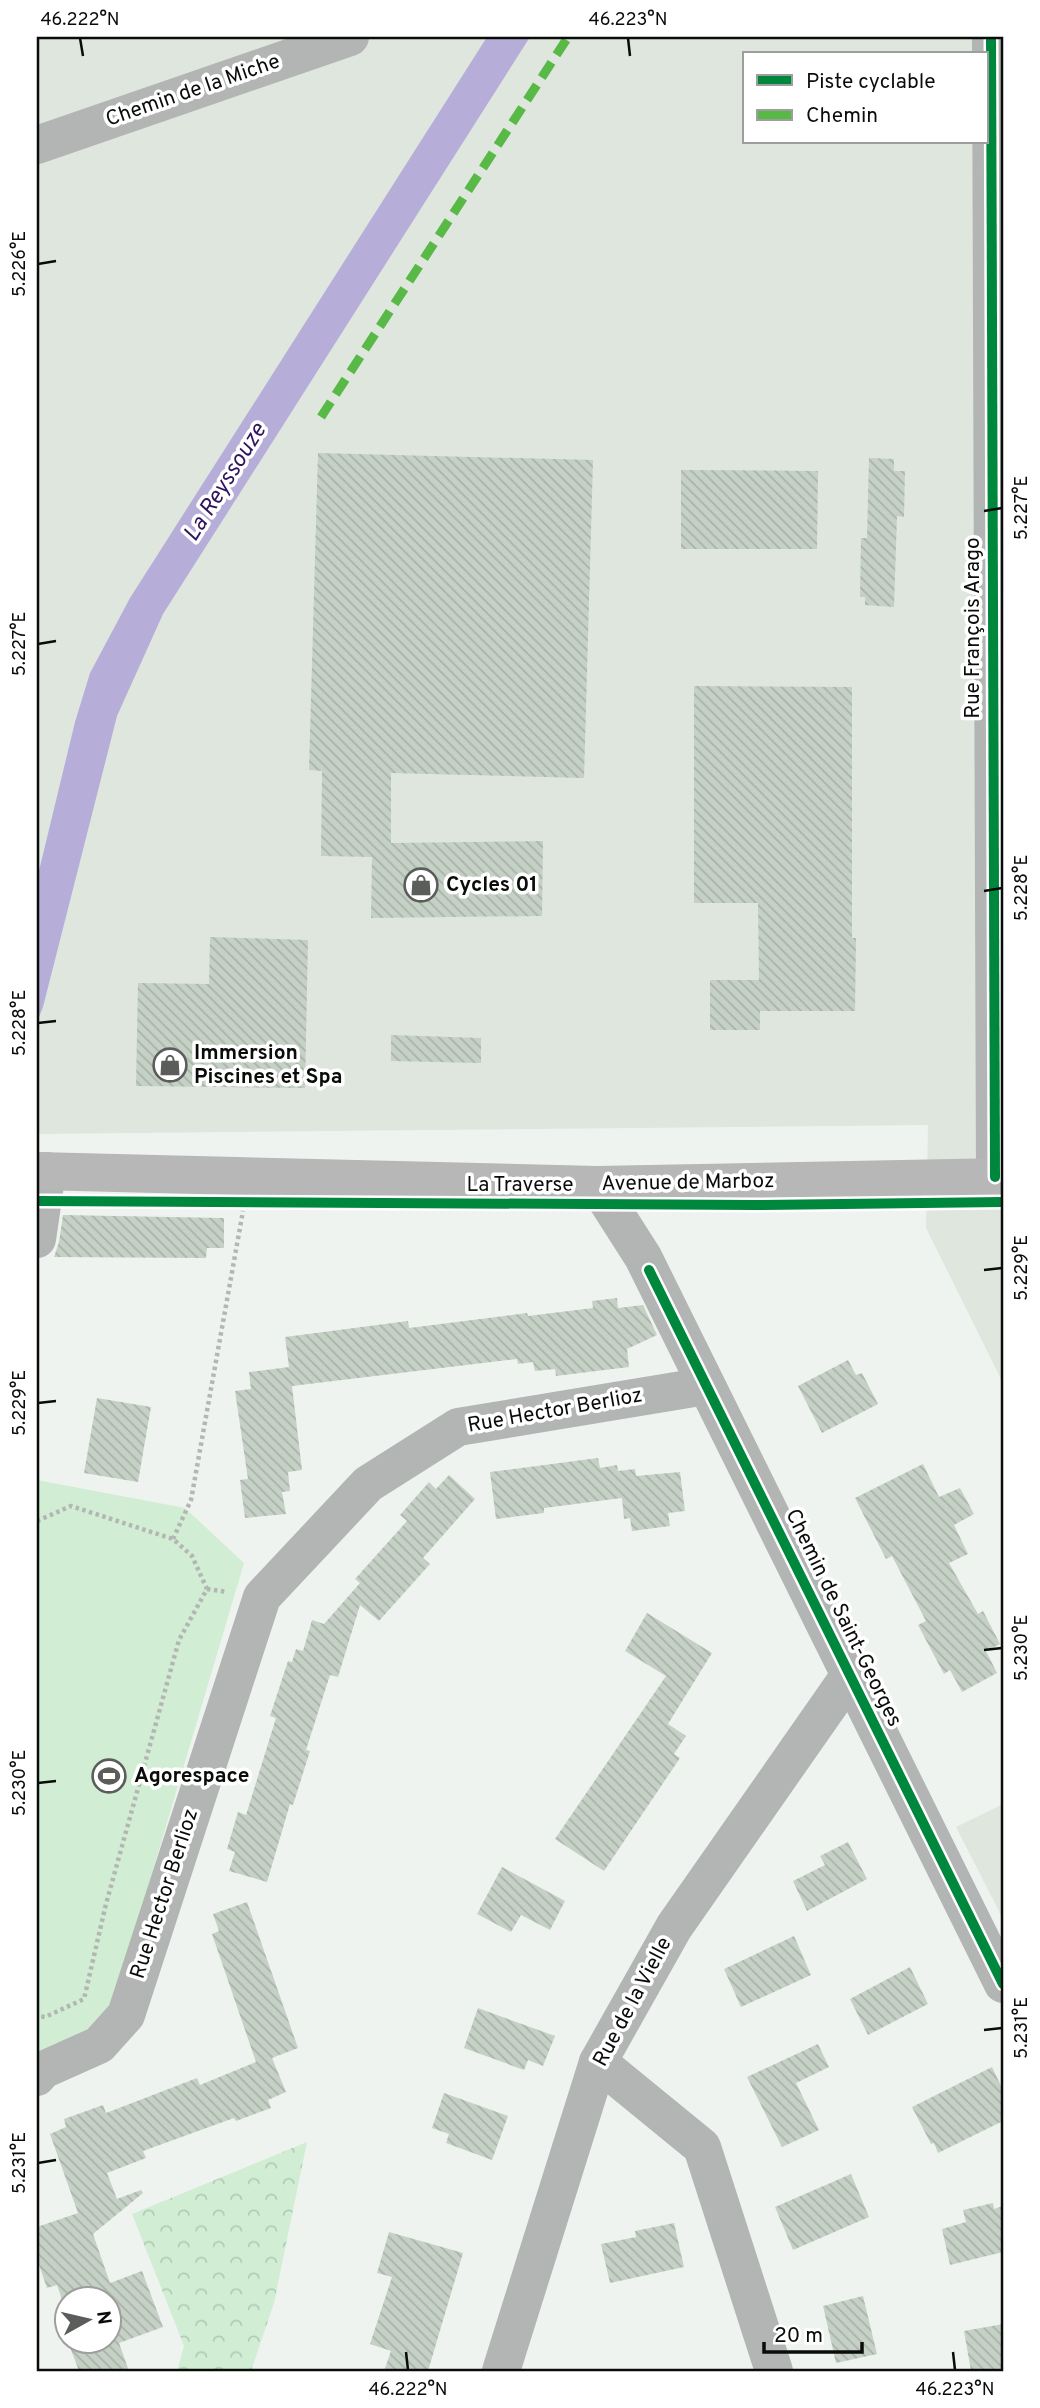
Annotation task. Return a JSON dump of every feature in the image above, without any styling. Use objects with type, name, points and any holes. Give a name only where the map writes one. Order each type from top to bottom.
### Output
[{"type":"main road","name":"Avenue de Marboz","points":[[42,1171],[597,1185],[999,1177]]},
{"type":"street","name":"Chemin de la Miche","points":[[37,145],[350,37]]},
{"type":"street","name":"Rue François Arago","points":[[991,37],[999,1177]]},
{"type":"street","points":[[37,1239],[42,1171]]},
{"type":"street","name":"Chemin de Saint-Georges","points":[[597,1185],[643,1257],[1003,1984]]},
{"type":"street","name":"Rue Hector Berlioz","points":[[37,2077],[43,2070],[99,2045],[126,2015],[262,1597],[368,1485],[458,1427],[706,1386]]},
{"type":"street","name":"Rue de la Vielle","points":[[500,2371],[598,2062],[674,1927],[850,1675]]},
{"type":"street","points":[[598,2062],[702,2147],[774,2371]]},
{"type":"path","points":[[173,1539],[191,1500],[249,1204],[231,1204]]},
{"type":"path","points":[[37,1521],[71,1506],[173,1539],[192,1556],[207,1589],[179,1640],[106,1904],[84,1998],[45,2017],[37,2017]]},
{"type":"shaded area","points":[[37,37],[1003,37],[1003,1383],[926,1228],[928,1125],[37,1134]]},
{"type":"shaded area","points":[[1003,1804],[1003,1919],[956,1827]]},
{"type":"green space","name":"Agorespace","points":[[37,1480],[185,1508],[244,1563],[118,1988],[105,2015],[88,2034],[37,2056]]},
{"type":"green space","points":[[307,2142],[274,2303],[251,2371],[177,2371],[184,2346],[132,2214]]},
{"type":"water","name":"La Reyssouze","points":[[487,37],[530,37],[163,614],[117,716],[37,1022],[37,879],[75,722],[90,673],[130,598]]},
{"type":"building","points":[[318,453],[593,460],[584,778],[391,773],[391,843],[543,841],[542,916],[371,918],[372,857],[321,856],[322,771],[309,770]]},
{"type":"building","points":[[869,458],[894,459],[894,471],[905,471],[904,517],[897,516],[894,607],[865,605],[865,597],[860,597],[861,538],[867,538]]},
{"type":"building","points":[[681,470],[818,471],[817,549],[681,549]]},
{"type":"building","points":[[694,686],[852,687],[852,938],[856,938],[855,1011],[760,1011],[760,1030],[710,1030],[710,980],[759,980],[758,903],[694,903]]},
{"type":"building","points":[[210,937],[308,940],[305,1088],[136,1086],[138,983],[209,984]]},
{"type":"building","points":[[391,1035],[481,1038],[481,1063],[391,1061]]},
{"type":"building","points":[[63,1215],[224,1218],[224,1248],[207,1248],[206,1258],[54,1257]]},
{"type":"building","points":[[617,1298],[618,1308],[643,1305],[657,1335],[627,1349],[629,1367],[556,1376],[555,1369],[535,1371],[533,1362],[518,1364],[517,1359],[292,1386],[302,1470],[288,1472],[290,1491],[282,1492],[286,1514],[245,1518],[240,1480],[248,1479],[235,1391],[251,1389],[249,1372],[289,1367],[285,1337],[408,1321],[409,1328],[527,1313],[528,1316],[593,1308],[592,1301]]},
{"type":"building","points":[[848,1360],[856,1375],[862,1373],[878,1404],[822,1433],[798,1386]]},
{"type":"building","points":[[97,1398],[151,1407],[138,1482],[84,1473]]},
{"type":"building","points":[[598,1458],[600,1468],[617,1465],[618,1471],[635,1469],[636,1476],[680,1472],[685,1511],[668,1513],[670,1526],[632,1531],[630,1518],[624,1519],[622,1498],[544,1508],[544,1513],[496,1519],[490,1472]]},
{"type":"building","points":[[923,1464],[939,1497],[960,1488],[974,1514],[954,1525],[968,1554],[949,1563],[978,1614],[983,1611],[1000,1644],[986,1651],[997,1673],[962,1692],[950,1670],[944,1674],[918,1625],[926,1621],[892,1556],[886,1559],[855,1498]]},
{"type":"building","points":[[449,1475],[475,1499],[423,1558],[430,1564],[379,1621],[360,1605],[338,1677],[330,1675],[306,1750],[310,1751],[293,1805],[290,1804],[267,1882],[229,1871],[235,1852],[227,1849],[238,1812],[246,1815],[276,1718],[270,1716],[288,1661],[292,1662],[296,1649],[303,1651],[312,1620],[324,1624],[360,1583],[355,1579],[407,1521],[400,1515],[429,1482],[436,1489]]},
{"type":"building","points":[[647,1613],[712,1653],[668,1724],[686,1736],[674,1754],[680,1758],[604,1871],[555,1839],[666,1676],[625,1651]]},
{"type":"building","points":[[848,1842],[867,1879],[807,1911],[793,1881],[825,1865],[820,1856]]},
{"type":"building","points":[[502,1867],[565,1901],[550,1930],[521,1915],[511,1932],[477,1914]]},
{"type":"building","points":[[247,1902],[298,2048],[272,2058],[286,2092],[268,2100],[271,2108],[236,2121],[234,2118],[143,2151],[146,2158],[107,2173],[117,2199],[141,2190],[143,2193],[93,2234],[110,2283],[142,2271],[163,2327],[122,2342],[122,2286],[57,2285],[47,2288],[37,2259],[37,2227],[78,2213],[50,2134],[66,2127],[64,2119],[103,2105],[106,2113],[197,2078],[200,2085],[256,2062],[212,1934],[219,1931],[213,1914]]},
{"type":"building","points":[[794,1936],[811,1975],[741,2007],[724,1969]]},
{"type":"building","points":[[910,1967],[928,2004],[868,2035],[850,1999]]},
{"type":"building","points":[[478,2008],[555,2036],[543,2066],[528,2060],[524,2070],[464,2048]]},
{"type":"building","points":[[818,2044],[829,2067],[796,2083],[819,2130],[782,2147],[747,2077]]},
{"type":"building","points":[[992,2067],[1003,2090],[1003,2121],[938,2153],[912,2107]]},
{"type":"building","points":[[444,2093],[508,2116],[492,2160],[446,2143],[449,2134],[432,2128]]},
{"type":"building","points":[[851,2174],[869,2217],[793,2250],[775,2207]]},
{"type":"building","points":[[993,2203],[994,2209],[1003,2206],[1003,2252],[950,2265],[942,2229],[966,2222],[963,2210]]},
{"type":"building","points":[[674,2223],[684,2267],[610,2283],[601,2244],[636,2237],[635,2231]]},
{"type":"building","points":[[389,2232],[463,2253],[428,2371],[384,2371],[391,2351],[370,2344],[392,2277],[377,2273]]},
{"type":"building","points":[[863,2296],[877,2354],[836,2363],[823,2306]]},
{"type":"building","points":[[1003,2324],[1003,2369],[971,2371],[964,2331]]},
{"type":"building","points":[[122,2351],[129,2371],[79,2371],[73,2356],[122,2356]]},
{"type":"marked path","points":[[321,417],[568,37]]},
{"type":"cycle path","points":[[991,37],[995,1177]]},
{"type":"cycle path","name":"La Traverse","points":[[37,1201],[755,1205],[1003,1202]]},
{"type":"cycle path","points":[[649,1270],[1003,1984]]},
{"type":"place","name":"Cycles 01","points":[[421,885]]},
{"type":"place","name":"Immersion Piscines et Spa","points":[[170,1065]]},
{"type":"place","name":"Agorespace","points":[[109,1776]]}]
